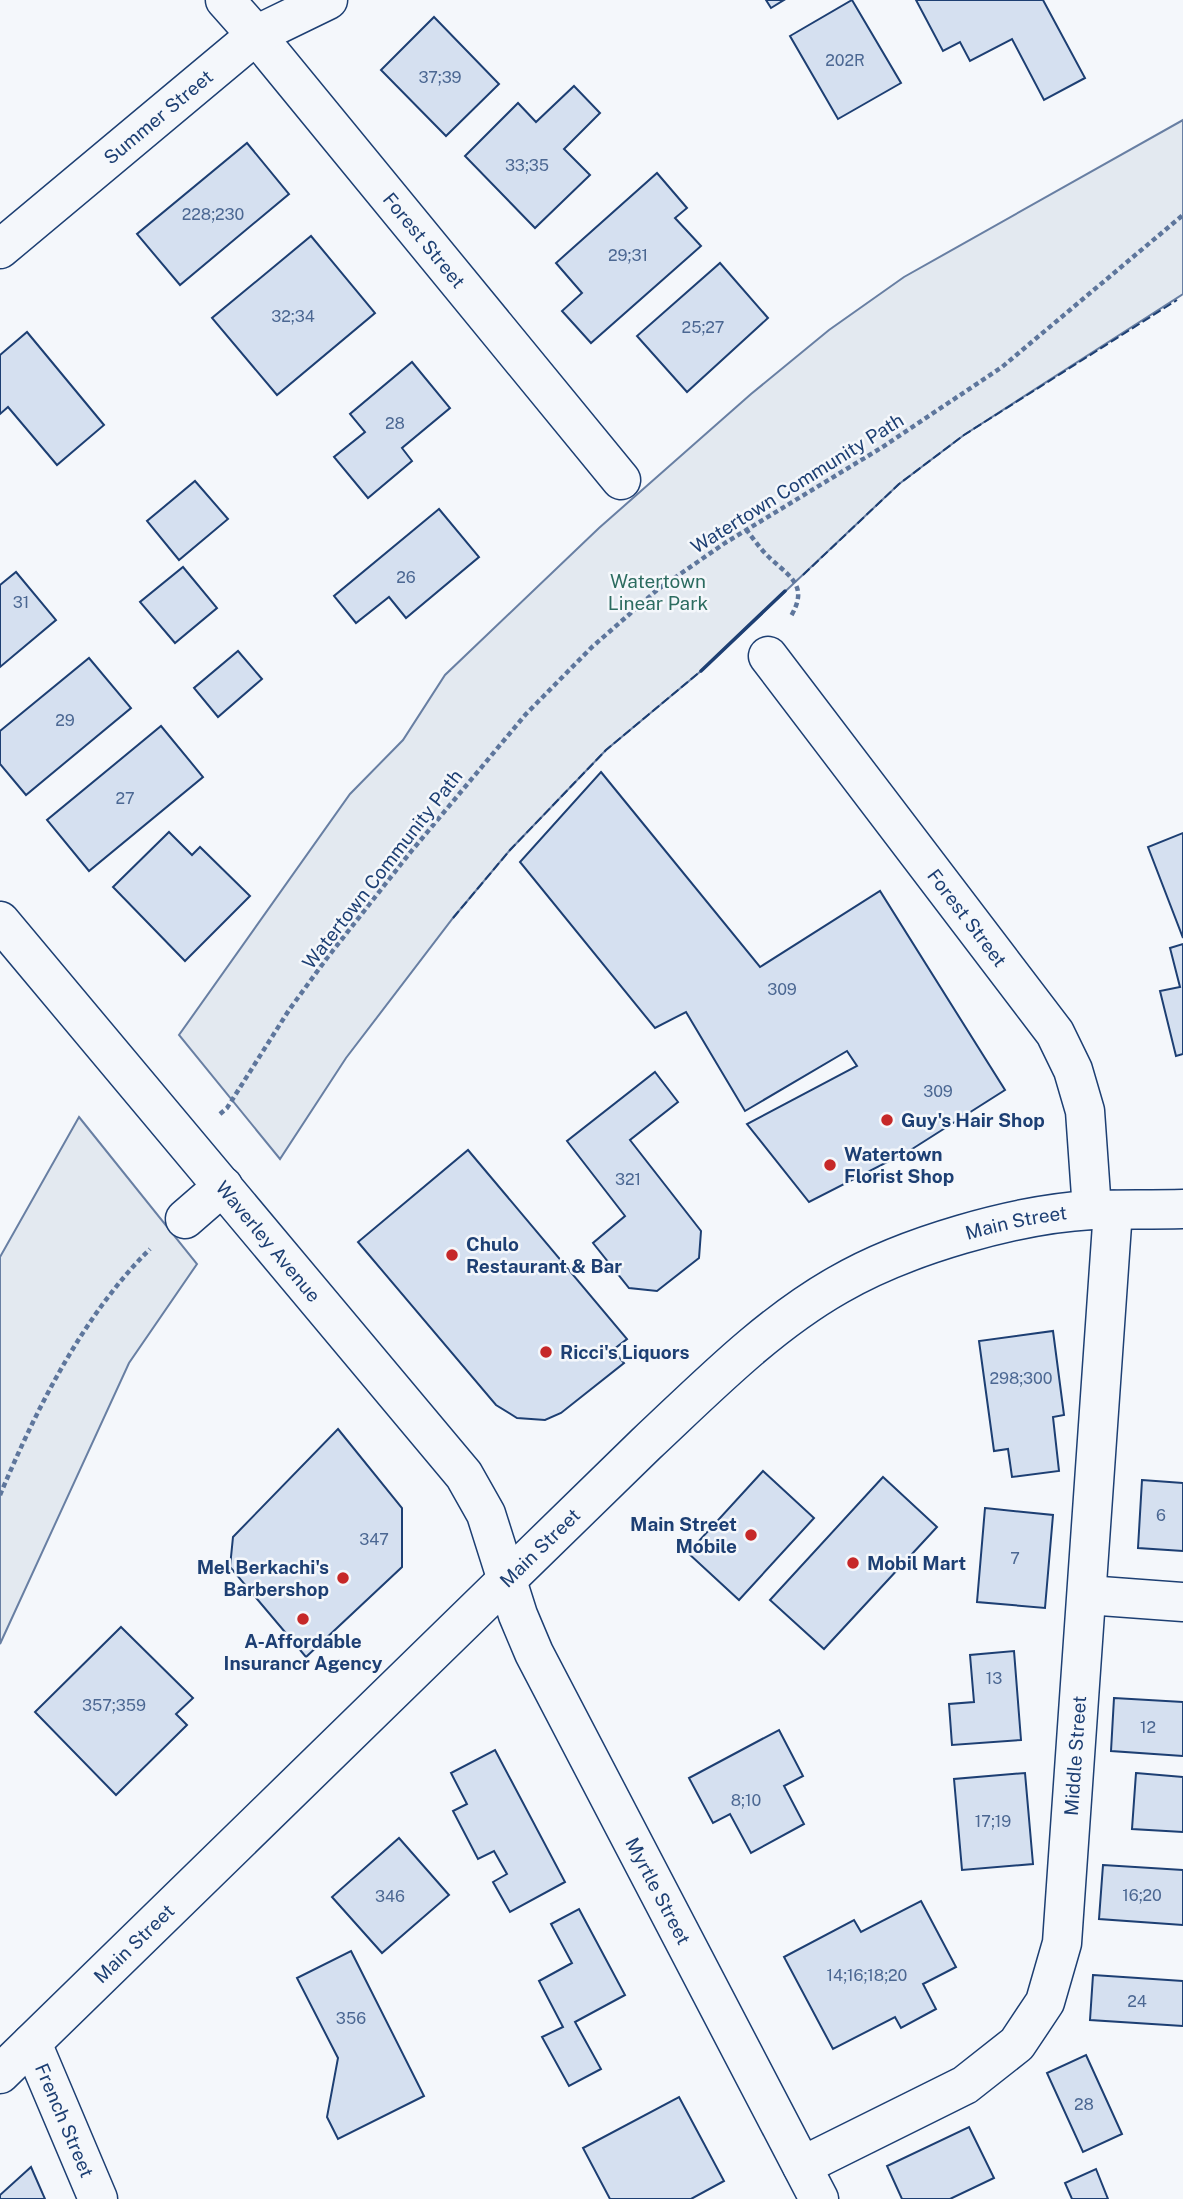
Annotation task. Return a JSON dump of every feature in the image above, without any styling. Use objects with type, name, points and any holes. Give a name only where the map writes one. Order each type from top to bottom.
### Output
[{"type":"street","name":"Forest Street","points":[[225,0],[621,480]]},
{"type":"street","name":"Summer Street","points":[[0,249],[256,35],[328,0]]},
{"type":"street","name":"Forest Street","points":[[768,656],[1055,1034],[1073,1070],[1085,1111],[1102,1210]]},
{"type":"street","name":"Waverley Avenue","points":[[0,920],[464,1475],[486,1514],[507,1579]]},
{"type":"street","points":[[185,1219],[223,1186]]},
{"type":"street","name":"Main Street","points":[[0,2074],[646,1444],[729,1367],[786,1320],[840,1284],[910,1252],[983,1228],[1102,1210],[1183,1209]]},
{"type":"street","name":"Middle Street","points":[[810,2183],[965,2085],[1017,2044],[1045,2003],[1062,1943],[1087,1595],[1102,1210]]},
{"type":"street","name":"Myrtle Street","points":[[507,1579],[534,1653],[810,2183]]},
{"type":"street","points":[[1087,1595],[1183,1602]]},
{"type":"street","name":"French Street","points":[[32,2043],[98,2199]]},
{"type":"path","name":"Watertown Community Path","points":[[227,1108],[289,1010],[409,854],[526,714],[592,647],[657,590],[746,529],[881,448],[1002,367],[1183,215]]},
{"type":"path","points":[[746,529],[763,551],[794,579],[799,598],[768,656]]},
{"type":"path","points":[[0,1495],[28,1429],[86,1330],[123,1278],[185,1219]]},
{"type":"green space","name":"Watertown Linear Park","points":[[1183,120],[1183,294],[964,435],[899,484],[701,671],[606,750],[510,850],[453,918],[346,1058],[280,1159],[179,1035],[350,794],[403,740],[445,675],[599,528],[751,394],[829,330],[904,277]]},
{"type":"green space","points":[[79,1117],[197,1264],[129,1363],[0,1644],[0,1257]]},
{"type":"building","points":[[766,0],[784,0],[771,8]]},
{"type":"building","points":[[852,0],[901,83],[838,119],[790,36]]},
{"type":"building","points":[[916,0],[1043,0],[1085,78],[1044,100],[1012,39],[970,61],[960,42],[943,51]]},
{"type":"building","points":[[434,17],[499,84],[446,136],[381,70]]},
{"type":"building","points":[[574,86],[600,113],[564,149],[590,175],[535,228],[465,156],[518,103],[536,122]]},
{"type":"building","points":[[247,143],[289,194],[180,285],[137,234]]},
{"type":"building","points":[[657,173],[687,208],[675,218],[701,246],[591,343],[562,311],[582,293],[556,263]]},
{"type":"building","points":[[311,236],[375,313],[277,395],[212,318]]},
{"type":"building","points":[[720,263],[768,318],[687,392],[637,336]]},
{"type":"building","points":[[27,332],[104,425],[57,465],[8,407],[0,414],[0,355]]},
{"type":"building","points":[[412,362],[450,408],[402,448],[412,461],[368,498],[334,457],[365,432],[350,414]]},
{"type":"building","points":[[195,481],[228,519],[179,560],[147,521]]},
{"type":"building","points":[[439,509],[479,557],[406,618],[389,597],[356,623],[334,596]]},
{"type":"building","points":[[183,567],[217,608],[175,643],[140,602]]},
{"type":"building","points":[[16,572],[56,620],[0,667],[0,585]]},
{"type":"building","points":[[238,651],[262,679],[218,717],[194,688]]},
{"type":"building","points":[[89,658],[131,708],[26,795],[0,764],[0,731]]},
{"type":"building","points":[[161,726],[203,777],[89,871],[47,820]]},
{"type":"building","points":[[601,772],[760,967],[880,891],[1005,1090],[909,1151],[809,1202],[747,1124],[857,1066],[847,1051],[745,1111],[686,1012],[655,1028],[520,862]]},
{"type":"building","points":[[169,832],[192,855],[200,847],[250,896],[185,961],[113,887]]},
{"type":"building","points":[[1183,833],[1183,938],[1148,847]]},
{"type":"building","points":[[1183,944],[1183,1054],[1176,1056],[1160,991],[1180,987],[1170,948]]},
{"type":"building","points":[[655,1072],[678,1102],[630,1140],[701,1231],[699,1258],[657,1291],[629,1288],[593,1243],[625,1216],[567,1141]]},
{"type":"building","points":[[468,1150],[627,1339],[613,1350],[624,1363],[561,1413],[545,1420],[517,1418],[496,1405],[358,1242]]},
{"type":"building","points":[[1053,1331],[1064,1415],[1053,1417],[1059,1471],[1012,1477],[1008,1449],[994,1451],[979,1341]]},
{"type":"building","points":[[338,1429],[402,1508],[402,1567],[306,1657],[230,1567],[233,1537]]},
{"type":"building","name":"Main Street Mobile","points":[[763,1471],[814,1518],[739,1600],[688,1553]]},
{"type":"building","name":"Mobil Mart","points":[[883,1477],[937,1527],[824,1649],[770,1600]]},
{"type":"building","points":[[1142,1480],[1183,1483],[1183,1551],[1138,1548]]},
{"type":"building","points":[[985,1508],[1053,1515],[1045,1608],[977,1602]]},
{"type":"building","points":[[121,1627],[193,1698],[176,1714],[187,1725],[116,1795],[35,1712]]},
{"type":"building","points":[[1014,1651],[1021,1740],[952,1745],[949,1704],[974,1702],[970,1655]]},
{"type":"building","points":[[1114,1698],[1183,1702],[1183,1756],[1111,1751]]},
{"type":"building","points":[[779,1730],[803,1776],[784,1786],[804,1824],[751,1853],[730,1814],[713,1823],[689,1778]]},
{"type":"building","points":[[495,1750],[565,1882],[510,1912],[493,1882],[507,1874],[494,1851],[478,1859],[453,1811],[467,1804],[451,1773]]},
{"type":"building","points":[[1025,1773],[1033,1864],[962,1870],[954,1779]]},
{"type":"building","points":[[1136,1773],[1183,1777],[1183,1832],[1132,1829]]},
{"type":"building","points":[[399,1838],[449,1895],[382,1953],[332,1897]]},
{"type":"building","points":[[1103,1865],[1183,1870],[1183,1925],[1099,1919]]},
{"type":"building","points":[[921,1901],[956,1967],[923,1984],[936,2009],[901,2028],[895,2017],[833,2049],[784,1957],[854,1920],[861,1932]]},
{"type":"building","points":[[579,1909],[625,1995],[575,2022],[601,2069],[569,2086],[542,2037],[563,2027],[539,1981],[572,1963],[551,1924]]},
{"type":"building","points":[[351,1951],[424,2096],[338,2139],[327,2117],[338,2058],[297,1978]]},
{"type":"building","points":[[1093,1975],[1183,1981],[1183,2026],[1090,2020]]},
{"type":"building","points":[[1086,2055],[1122,2134],[1083,2152],[1047,2073]]},
{"type":"building","points":[[679,2097],[724,2181],[691,2199],[610,2199],[583,2148]]},
{"type":"building","points":[[969,2127],[994,2178],[950,2199],[902,2199],[887,2166]]},
{"type":"building","points":[[31,2167],[45,2199],[0,2199],[0,2195]]},
{"type":"building","points":[[1096,2169],[1108,2199],[1072,2199],[1065,2183]]},
{"type":"fence","points":[[803,575],[899,484],[964,435],[1177,300]]},
{"type":"fence","points":[[453,918],[510,850],[606,750],[701,671]]},
{"type":"wall","points":[[701,671],[785,591]]},
{"type":"place","name":"Guy's Hair Shop","points":[[887,1120]]},
{"type":"place","name":"Watertown Florist Shop","points":[[830,1165]]},
{"type":"place","name":"Chulo Restaurant & Bar","points":[[452,1255]]},
{"type":"place","name":"Ricci's Liquors","points":[[546,1352]]},
{"type":"place","name":"Main Street Mobile","points":[[751,1535]]},
{"type":"place","name":"Mobil Mart","points":[[853,1563]]},
{"type":"place","name":"Mel Berkachi's Barbershop","points":[[343,1578]]},
{"type":"place","name":"A-Affordable Insurancr Agency","points":[[303,1619]]}]
